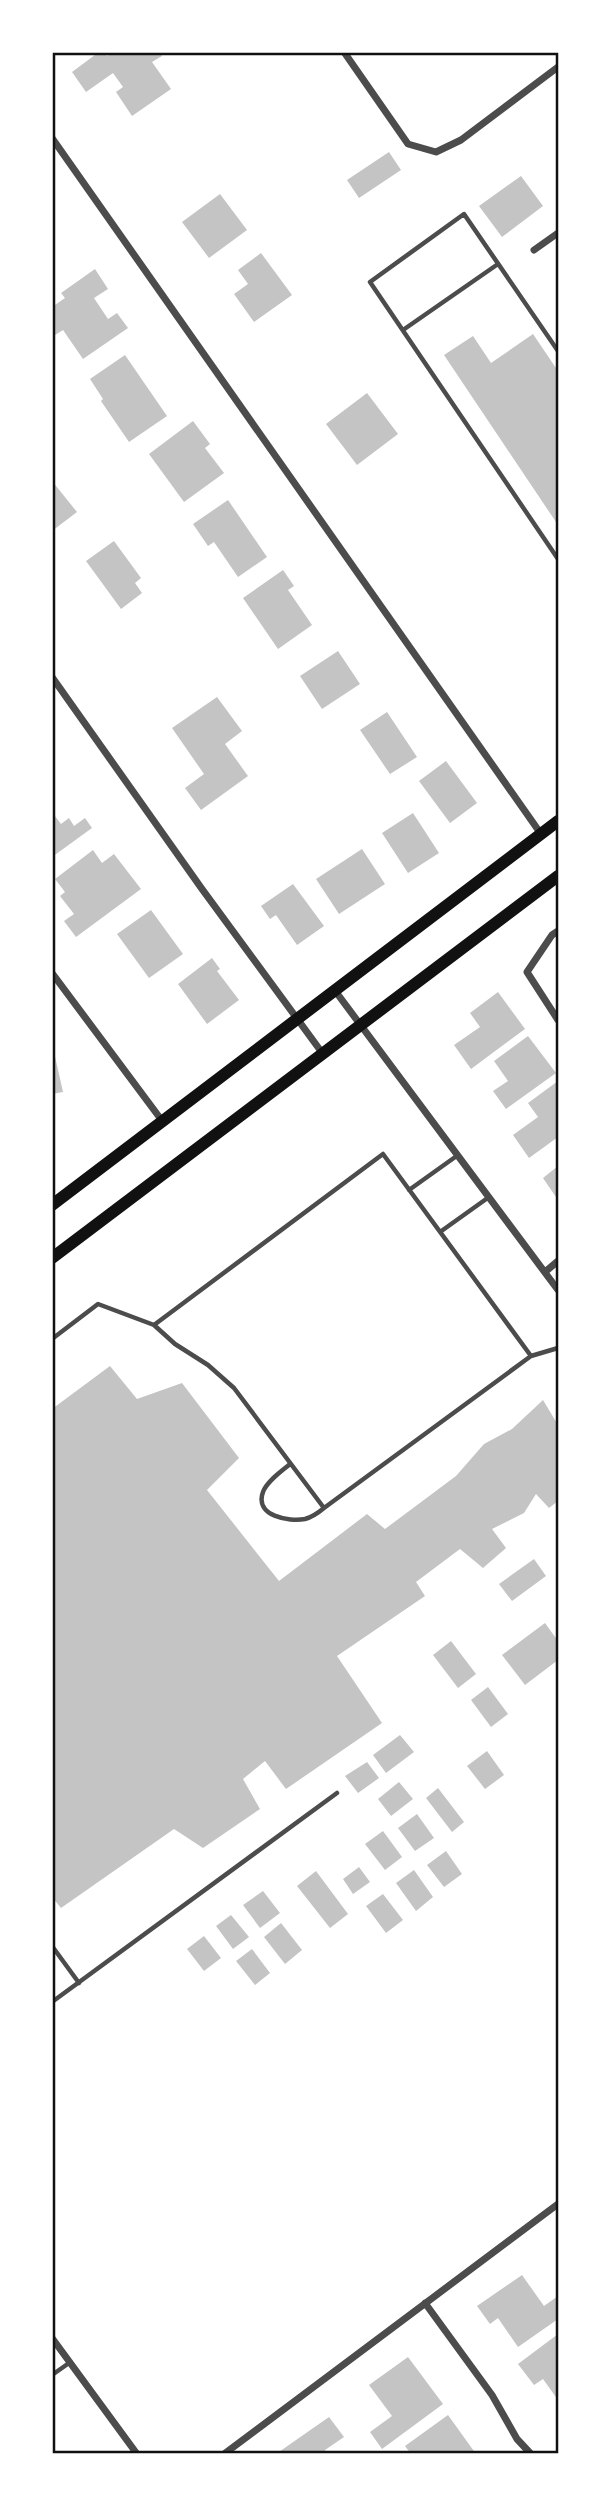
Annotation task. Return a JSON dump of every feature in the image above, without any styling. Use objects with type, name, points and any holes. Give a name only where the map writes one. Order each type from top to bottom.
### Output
[{"type":"main road","points":[[52,1205],[558,821]]},
{"type":"main road","points":[[52,1258],[558,876]]},
{"type":"street","points":[[344,52],[408,144],[436,152],[461,140],[558,68]]},
{"type":"street","points":[[52,138],[541,834]]},
{"type":"street","points":[[534,250],[558,233]]},
{"type":"street","points":[[52,677],[202,890],[323,1054]]},
{"type":"street","points":[[558,931],[552,935],[527,972],[558,1020]]},
{"type":"street","points":[[52,973],[163,1122]]},
{"type":"street","points":[[336,992],[558,1290]]},
{"type":"street","points":[[545,1272],[558,1261]]},
{"type":"street","points":[[224,2454],[558,2204]]},
{"type":"street","points":[[425,2303],[492,2395],[517,2439],[531,2454]]},
{"type":"street","points":[[52,2338],[136,2454]]},
{"type":"lane","points":[[558,351],[464,214],[370,282],[558,559]]},
{"type":"lane","points":[[403,330],[498,264]]},
{"type":"lane","points":[[153,1325],[383,1154],[531,1356]]},
{"type":"lane","points":[[409,1190],[458,1155]]},
{"type":"lane","points":[[440,1233],[489,1196]]},
{"type":"lane","points":[[52,1339],[98,1304],[153,1325],[208,1365],[234,1388],[324,1508]]},
{"type":"lane","points":[[290,1464],[263,1491],[262,1500],[268,1512],[278,1519],[304,1519],[316,1515],[531,1356],[558,1348]]},
{"type":"lane","points":[[52,2002],[337,1793]]},
{"type":"lane","points":[[52,1946],[79,1983]]},
{"type":"lane","points":[[52,2375],[70,2362]]},
{"type":"building","points":[[99,52],[105,52],[107,56],[112,52],[159,52],[162,56],[152,62],[171,89],[132,116],[116,92],[123,87],[113,73],[86,92],[72,72]]},
{"type":"building","points":[[389,152],[401,170],[359,198],[347,180]]},
{"type":"building","points":[[521,176],[543,206],[502,237],[479,206]]},
{"type":"building","points":[[220,194],[247,230],[209,258],[182,222]]},
{"type":"building","points":[[261,253],[292,295],[254,322],[234,294],[248,284],[238,270]]},
{"type":"building","points":[[95,269],[108,289],[94,298],[108,319],[117,313],[128,328],[83,359],[63,330],[52,337],[52,307],[65,298],[61,293]]},
{"type":"building","points":[[533,334],[558,371],[558,525],[444,355],[473,336],[491,363]]},
{"type":"building","points":[[125,355],[167,416],[129,442],[101,401],[103,399],[90,379]]},
{"type":"building","points":[[367,393],[398,434],[357,465],[326,424]]},
{"type":"building","points":[[193,421],[210,444],[205,448],[224,473],[184,502],[149,454]]},
{"type":"building","points":[[52,481],[77,512],[52,531]]},
{"type":"building","points":[[228,500],[267,557],[238,577],[214,542],[208,546],[193,524]]},
{"type":"building","points":[[114,541],[141,578],[135,583],[142,593],[121,609],[86,561]]},
{"type":"building","points":[[283,570],[294,586],[288,590],[312,625],[278,649],[243,598]]},
{"type":"building","points":[[338,651],[360,684],[322,709],[300,676]]},
{"type":"building","points":[[217,697],[242,731],[225,744],[248,776],[201,810],[185,788],[204,774],[172,728]]},
{"type":"building","points":[[387,712],[417,757],[390,774],[360,730]]},
{"type":"building","points":[[446,761],[477,803],[450,823],[419,781]]},
{"type":"building","points":[[52,812],[61,824],[69,818],[74,826],[85,818],[92,828],[52,857]]},
{"type":"building","points":[[413,813],[439,853],[408,873],[382,833]]},
{"type":"building","points":[[362,849],[385,884],[339,914],[316,879]]},
{"type":"building","points":[[93,850],[102,863],[114,854],[141,889],[76,937],[64,921],[74,914],[60,896],[65,892],[55,879]]},
{"type":"building","points":[[293,884],[324,926],[297,945],[276,915],[270,919],[261,906]]},
{"type":"building","points":[[151,910],[183,954],[149,978],[117,934]]},
{"type":"building","points":[[212,958],[220,969],[217,971],[239,1000],[207,1024],[178,984]]},
{"type":"building","points":[[498,992],[525,1029],[471,1069],[454,1045],[480,1027],[470,1013]]},
{"type":"building","points":[[528,1036],[556,1073],[506,1109],[493,1091],[508,1081],[494,1061]]},
{"type":"building","points":[[52,1043],[63,1092],[52,1094]]},
{"type":"building","points":[[558,1081],[558,1137],[529,1158],[513,1135],[538,1117],[528,1103]]},
{"type":"building","points":[[558,1166],[558,1200],[543,1178]]},
{"type":"building","points":[[110,1366],[137,1399],[182,1383],[239,1458],[207,1490],[279,1581],[367,1514],[385,1529],[456,1476],[484,1444],[512,1429],[543,1400],[558,1425],[558,1501],[549,1508],[536,1494],[524,1513],[492,1529],[506,1548],[483,1568],[460,1549],[416,1582],[425,1596],[337,1656],[382,1723],[286,1789],[265,1761],[243,1779],[260,1809],[203,1848],[174,1829],[61,1908],[52,1897],[52,1409]]},
{"type":"building","points":[[534,1559],[546,1576],[512,1601],[499,1584]]},
{"type":"building","points":[[545,1623],[558,1641],[558,1660],[525,1685],[502,1655]]},
{"type":"building","points":[[451,1641],[476,1674],[458,1688],[433,1655]]},
{"type":"building","points":[[488,1687],[508,1714],[491,1727],[471,1700]]},
{"type":"building","points":[[400,1735],[414,1752],[386,1773],[373,1755]]},
{"type":"building","points":[[487,1751],[504,1775],[485,1789],[467,1766]]},
{"type":"building","points":[[367,1762],[379,1778],[358,1793],[345,1776]]},
{"type":"building","points":[[399,1782],[413,1799],[391,1816],[378,1799]]},
{"type":"building","points":[[438,1788],[464,1822],[452,1832],[426,1798]]},
{"type":"building","points":[[417,1814],[434,1838],[415,1851],[398,1828]]},
{"type":"building","points":[[383,1831],[402,1857],[385,1870],[365,1844]]},
{"type":"building","points":[[446,1851],[462,1874],[444,1887],[427,1865]]},
{"type":"building","points":[[359,1867],[370,1882],[353,1894],[343,1879]]},
{"type":"building","points":[[414,1870],[433,1897],[416,1911],[396,1883]]},
{"type":"building","points":[[316,1871],[348,1914],[330,1928],[297,1886]]},
{"type":"building","points":[[263,1891],[280,1913],[260,1928],[243,1905]]},
{"type":"building","points":[[383,1894],[403,1920],[386,1933],[366,1906]]},
{"type":"building","points":[[231,1915],[249,1937],[233,1949],[216,1926]]},
{"type":"building","points":[[281,1923],[302,1950],[285,1964],[264,1937]]},
{"type":"building","points":[[204,1936],[221,1958],[204,1971],[187,1949]]},
{"type":"building","points":[[252,1949],[270,1973],[255,1985],[236,1961]]},
{"type":"building","points":[[522,2275],[544,2306],[558,2296],[558,2319],[518,2347],[498,2318],[490,2324],[477,2306]]},
{"type":"building","points":[[558,2334],[558,2400],[543,2379],[534,2385],[518,2364]]},
{"type":"building","points":[[408,2357],[443,2404],[382,2449],[370,2432],[392,2416],[369,2385]]},
{"type":"building","points":[[448,2415],[476,2454],[411,2454],[405,2446]]},
{"type":"building","points":[[329,2417],[344,2437],[325,2450],[327,2454],[276,2454]]}]
